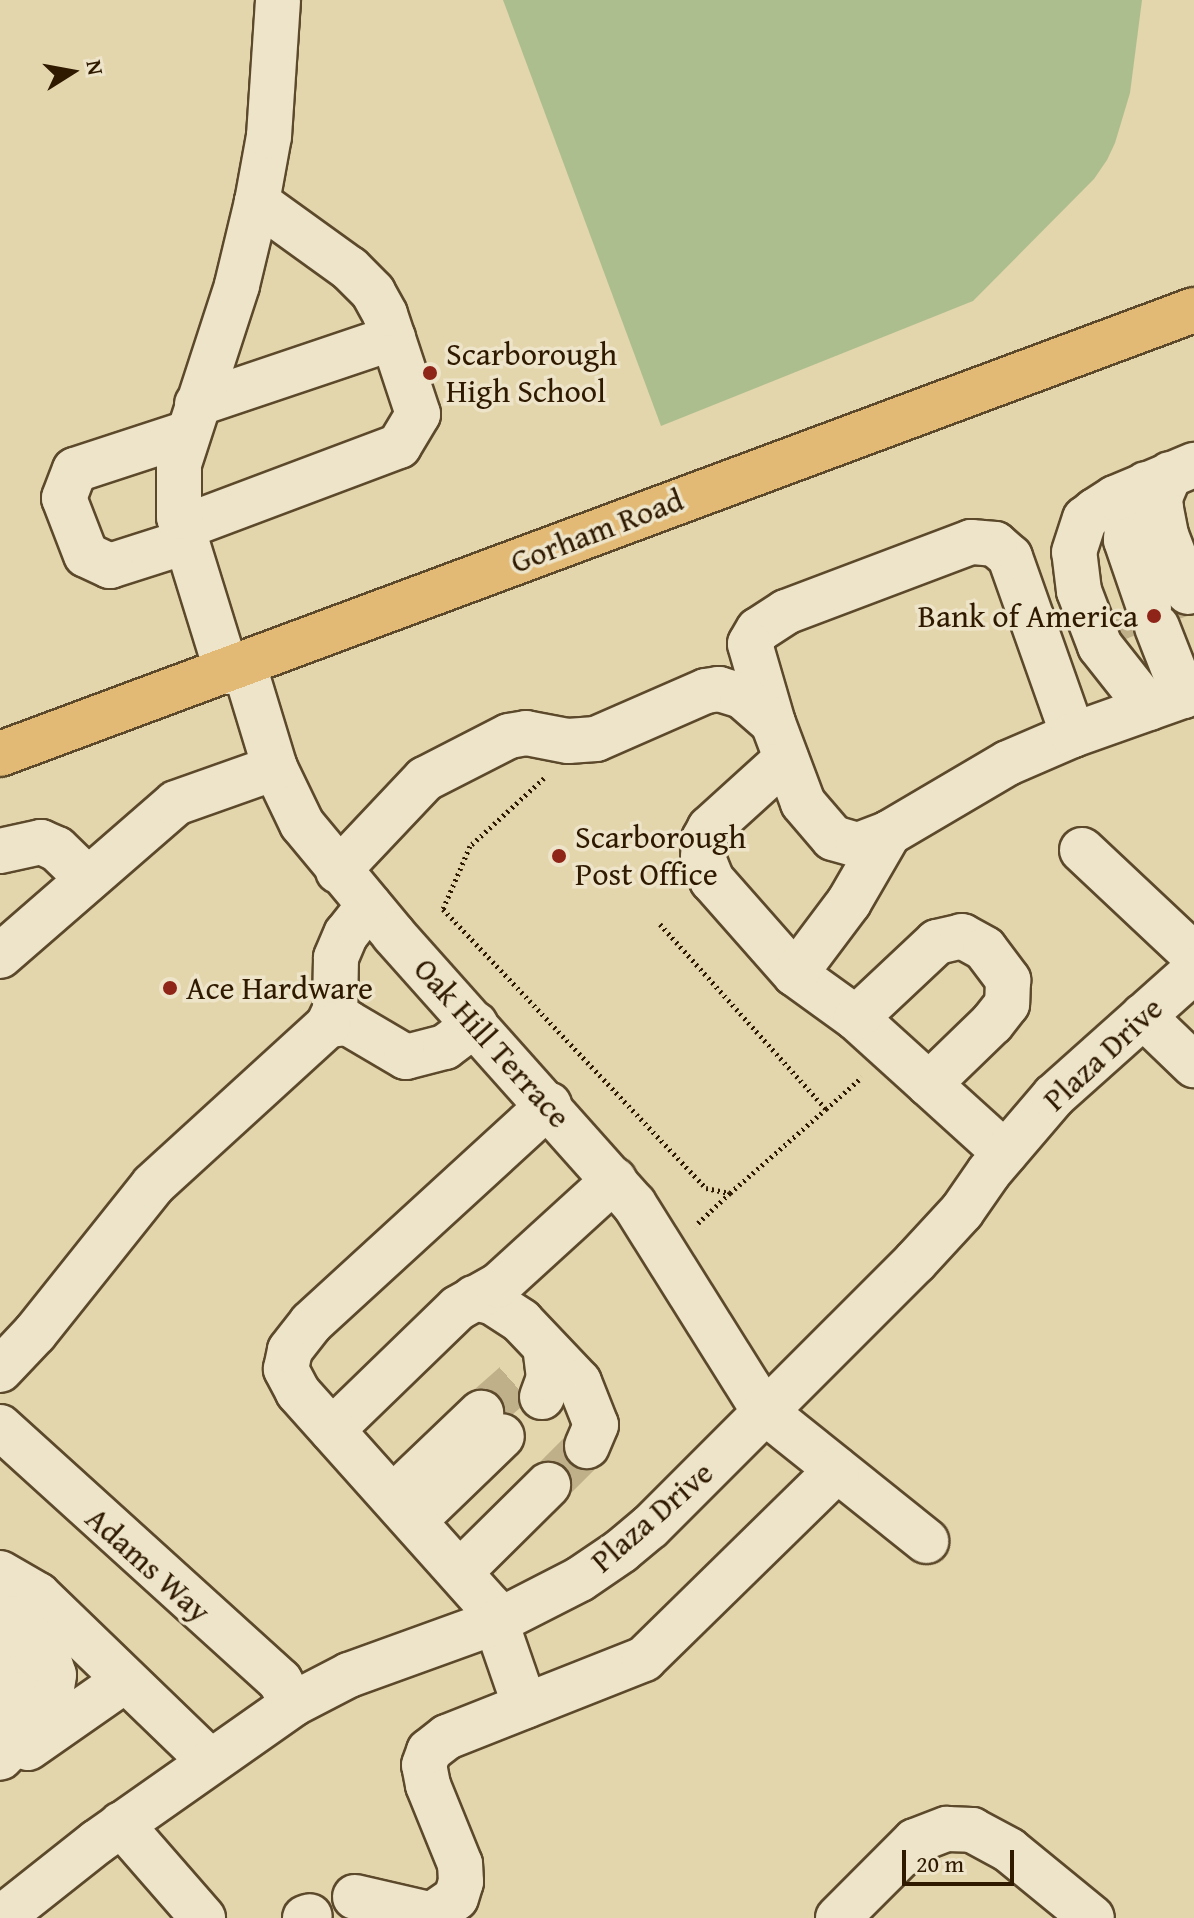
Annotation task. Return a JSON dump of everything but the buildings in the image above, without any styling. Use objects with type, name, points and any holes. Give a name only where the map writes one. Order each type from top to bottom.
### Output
[{"type":"main road","name":"Gorham Road","points":[[0,754],[1194,310]]},
{"type":"street","name":"Oak Hill Terrace","points":[[278,0],[269,136],[257,202],[237,285],[179,464],[183,535],[275,768],[302,824],[338,871],[614,1180],[656,1236],[681,1282],[764,1411],[926,1541]]},
{"type":"street","points":[[257,202],[350,269],[373,292],[393,338],[418,414],[399,446],[110,566],[86,555],[64,498],[75,470],[192,418],[393,338]]},
{"type":"street","points":[[1159,479],[1085,519],[1074,552],[1079,591],[1107,658],[1132,682],[1180,691]]},
{"type":"street","points":[[1159,479],[1109,530],[1102,566],[1103,582],[1154,615],[1180,691]]},
{"type":"street","points":[[1159,479],[1147,500],[1144,529],[1154,615],[1180,691]]},
{"type":"street","points":[[1073,735],[1010,557],[995,544],[971,542],[786,612],[758,630],[750,644],[803,803],[833,838],[858,845],[889,833],[1008,763],[1180,691]]},
{"type":"street","points":[[338,871],[425,779],[509,736],[526,733],[568,741],[596,739],[706,691],[719,689],[742,696],[780,741]]},
{"type":"street","points":[[780,741],[710,828],[702,848],[712,880],[795,974],[856,1018],[1005,1153]]},
{"type":"street","points":[[0,956],[176,803],[275,768]]},
{"type":"street","points":[[795,974],[849,902],[889,833]]},
{"type":"street","points":[[0,851],[41,842],[57,849],[88,879]]},
{"type":"street","points":[[1082,850],[1194,955]]},
{"type":"street","points":[[0,1370],[35,1333],[153,1185],[328,1025],[335,1010],[336,958],[346,934],[369,905]]},
{"type":"street","points":[[856,1018],[937,942],[962,936],[985,949],[1008,980],[1007,1004],[992,1023],[929,1084]]},
{"type":"street","name":"Plaza Drive","points":[[1,1918],[121,1824],[293,1704],[349,1675],[498,1621],[580,1579],[621,1551],[650,1527],[915,1262],[962,1211],[1005,1153],[1054,1096],[1194,971]]},
{"type":"street","points":[[1143,1016],[1194,1065]]},
{"type":"street","points":[[328,1025],[348,1023],[406,1057],[445,1047],[475,1024]]},
{"type":"street","points":[[525,1706],[498,1621],[460,1572],[298,1392],[286,1369],[298,1336],[549,1105]]},
{"type":"street","points":[[491,1305],[499,1285],[614,1180]]},
{"type":"street","points":[[332,1430],[458,1308],[491,1305]]},
{"type":"street","points":[[491,1305],[537,1374],[587,1396],[596,1425],[587,1446]]},
{"type":"street","points":[[403,1509],[492,1425]]},
{"type":"street","name":"Adams Way","points":[[0,1427],[280,1681],[293,1704]]},
{"type":"street","points":[[358,1903],[421,1917],[456,1898],[461,1882],[460,1864],[428,1785],[424,1765],[429,1751],[447,1737],[644,1659],[837,1470]]},
{"type":"street","points":[[460,1572],[548,1485]]},
{"type":"street","points":[[0,1573],[38,1595],[210,1761]]},
{"type":"street","points":[[0,1741],[21,1651],[21,1638],[7,1613]]},
{"type":"street","points":[[0,1758],[27,1733],[50,1699],[54,1675],[47,1654],[7,1613]]},
{"type":"street","points":[[0,1767],[124,1681]]},
{"type":"street","points":[[121,1824],[203,1918]]},
{"type":"street","points":[[855,1913],[915,1841],[947,1829],[972,1830],[1009,1850],[1077,1913]]},
{"type":"path","points":[[568,741],[562,761],[470,846],[443,909],[706,1188],[730,1193]]},
{"type":"path","points":[[660,924],[826,1109]]},
{"type":"path","points":[[690,1232],[867,1073]]},
{"type":"green space","points":[[503,0],[1142,0],[1130,93],[1107,160],[1094,179],[973,301],[661,426]]},
{"type":"tunnel","points":[[1169,599],[1176,620]]},
{"type":"tunnel","points":[[1114,620],[1122,640]]},
{"type":"tunnel","points":[[481,1413],[523,1376]]},
{"type":"tunnel","points":[[548,1485],[587,1446]]},
{"type":"place","name":"Scarborough High School","points":[[430,373]]},
{"type":"place","name":"Bank of America","points":[[1154,616]]},
{"type":"place","name":"Scarborough Post Office","points":[[559,856]]},
{"type":"place","name":"Ace Hardware","points":[[170,988]]}]
